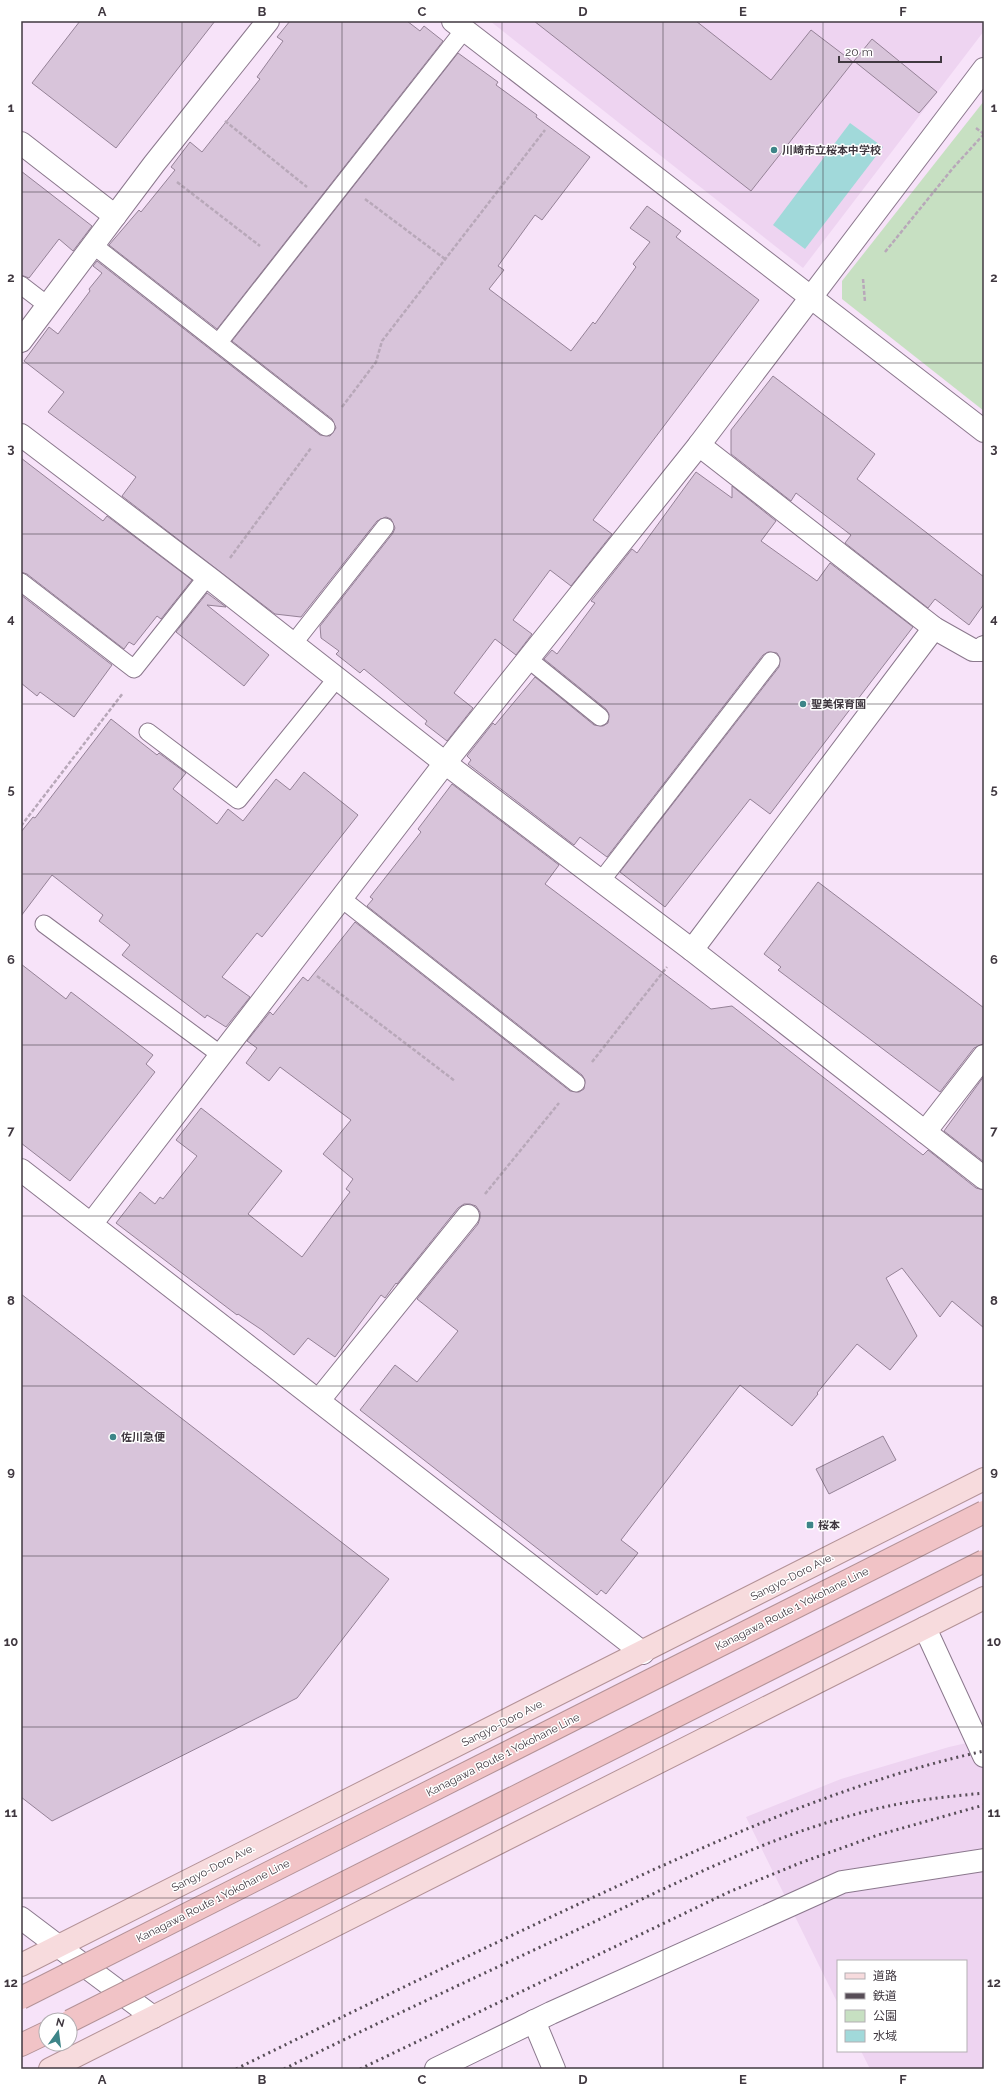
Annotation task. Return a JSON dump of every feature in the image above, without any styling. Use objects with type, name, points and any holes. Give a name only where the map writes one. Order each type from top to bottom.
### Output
[{"type":"highway","name":"Kanagawa Route 1 Yokohane Line","points":[[21,1998],[984,1512]]},
{"type":"highway","points":[[78,2017],[984,1561]]},
{"type":"highway","points":[[21,2045],[38,2037]]},
{"type":"main road","name":"Sangyo-Doro Ave.","points":[[21,1965],[643,1653],[984,1479]]},
{"type":"main road","points":[[50,2069],[984,1598]]},
{"type":"street","points":[[21,341],[154,164],[268,21]]},
{"type":"street","points":[[459,25],[984,431]]},
{"type":"street","points":[[92,1223],[445,763],[699,445],[984,69]]},
{"type":"street","points":[[21,142],[115,216]]},
{"type":"street","points":[[21,435],[210,579],[445,763],[692,950],[984,1178]]},
{"type":"street","points":[[699,445],[934,628],[973,650],[982,650],[984,647]]},
{"type":"street","points":[[692,950],[934,628]]},
{"type":"street","points":[[925,1132],[984,1056]]},
{"type":"street","points":[[21,1170],[92,1223],[643,1653]]},
{"type":"street","points":[[319,1400],[468,1216]]},
{"type":"street","points":[[925,1628],[984,1756]]},
{"type":"street","points":[[436,2069],[534,2021],[842,1882],[984,1860]]},
{"type":"street","points":[[21,1918],[153,2017]]},
{"type":"street","points":[[534,2021],[554,2069]]},
{"type":"lane","points":[[219,342],[344,183],[459,25]]},
{"type":"lane","points":[[93,245],[326,427]]},
{"type":"lane","points":[[21,286],[47,305]]},
{"type":"lane","points":[[293,644],[385,527]]},
{"type":"lane","points":[[21,582],[134,669],[210,579]]},
{"type":"lane","points":[[528,659],[600,717]]},
{"type":"lane","points":[[601,881],[771,661]]},
{"type":"lane","points":[[148,732],[238,800],[337,678]]},
{"type":"lane","points":[[342,899],[576,1083]]},
{"type":"lane","points":[[44,924],[221,1055]]},
{"type":"path","points":[[203,103],[328,203]]},
{"type":"path","points":[[210,579],[376,362],[382,341],[564,105]]},
{"type":"path","points":[[883,254],[953,168],[984,134]]},
{"type":"path","points":[[154,164],[281,262]]},
{"type":"path","points":[[344,183],[445,259]]},
{"type":"path","points":[[865,308],[863,279],[868,273]]},
{"type":"path","points":[[21,826],[129,684],[134,669]]},
{"type":"path","points":[[296,959],[455,1081]]},
{"type":"shaded area","name":"川崎市立桜本中学校","points":[[490,21],[984,21],[984,31],[803,268]]},
{"type":"shaded area","points":[[984,1739],[984,2069],[870,2069],[862,2052],[967,2052],[967,1960],[837,1960],[837,2002],[746,1817],[841,1779],[949,1747]]},
{"type":"green space","points":[[984,101],[984,411],[842,299],[842,281]]},
{"type":"water","points":[[850,123],[883,147],[805,249],[773,225]]},
{"type":"building","points":[[80,21],[215,21],[116,148],[32,83]]},
{"type":"building","points":[[290,21],[407,21],[420,31],[424,26],[443,41],[217,329],[109,245],[139,210],[141,212],[175,170],[171,167],[190,142],[202,152],[260,79],[257,77],[283,41],[277,37]]},
{"type":"building","points":[[534,21],[696,21],[771,80],[811,30],[853,62],[751,191]]},
{"type":"building","points":[[872,39],[937,92],[919,113],[854,61]]},
{"type":"building","points":[[458,53],[498,82],[496,85],[537,115],[536,117],[590,157],[542,220],[535,215],[498,266],[504,270],[489,289],[571,351],[593,322],[595,324],[636,267],[633,264],[650,242],[630,228],[647,206],[681,231],[676,237],[759,300],[593,520],[612,534],[571,586],[550,570],[513,620],[532,634],[516,655],[495,639],[454,693],[473,708],[447,741],[425,724],[427,721],[364,669],[360,673],[336,654],[339,651],[321,638],[320,626],[393,533],[395,528],[391,519],[386,517],[377,521],[301,617],[275,614],[122,496],[136,477],[48,412],[64,392],[24,361],[49,327],[58,334],[90,291],[89,289],[102,273],[93,266],[97,261],[320,435],[330,436],[336,428],[332,419],[232,341]]},
{"type":"building","points":[[21,171],[92,226],[73,251],[59,239],[29,278],[21,275]]},
{"type":"building","points":[[773,376],[875,454],[857,479],[984,577],[984,604],[969,625],[935,599],[928,608],[845,543],[851,535],[796,493],[791,501],[731,454],[731,430]]},
{"type":"building","points":[[21,458],[103,521],[107,516],[192,580],[161,619],[157,616],[134,645],[129,642],[124,649],[27,574],[21,572]]},
{"type":"building","points":[[696,472],[732,498],[732,486],[776,521],[761,541],[817,581],[830,563],[913,627],[770,814],[750,799],[665,907],[620,872],[779,667],[780,658],[777,653],[768,652],[763,655],[607,857],[580,837],[574,845],[468,764],[471,760],[467,756],[493,723],[495,725],[535,677],[594,725],[603,726],[608,723],[609,714],[606,709],[544,659],[552,650],[557,654],[595,603],[591,601],[632,549],[637,553]]},
{"type":"building","points":[[207,593],[226,607],[207,605],[269,655],[244,686],[176,632]]},
{"type":"building","points":[[21,595],[112,665],[74,717],[40,692],[37,696],[21,683]]},
{"type":"building","points":[[111,719],[157,755],[159,753],[186,773],[173,789],[217,824],[228,809],[243,821],[276,779],[290,790],[304,772],[358,815],[262,937],[257,933],[222,977],[250,997],[226,1027],[207,1015],[205,1018],[122,955],[130,945],[99,921],[103,915],[52,875],[21,916],[21,832],[33,817],[35,818]]},
{"type":"building","points":[[452,784],[559,865],[545,884],[711,1009],[732,1006],[923,1155],[928,1150],[976,1188],[984,1190],[984,1328],[952,1301],[940,1317],[902,1268],[886,1278],[917,1336],[890,1370],[857,1344],[792,1426],[740,1385],[621,1540],[638,1553],[606,1594],[601,1590],[597,1595],[360,1410],[395,1365],[417,1382],[458,1331],[417,1299],[478,1224],[480,1212],[476,1206],[464,1204],[458,1208],[385,1298],[381,1295],[335,1357],[308,1338],[294,1355],[262,1330],[238,1314],[237,1315],[116,1223],[140,1192],[155,1204],[160,1197],[163,1199],[197,1156],[176,1140],[201,1108],[282,1171],[248,1214],[302,1257],[350,1192],[346,1189],[353,1179],[323,1154],[351,1120],[280,1067],[269,1081],[246,1063],[257,1048],[247,1041],[270,1012],[273,1015],[303,977],[308,981],[355,922],[570,1091],[579,1092],[584,1089],[585,1080],[582,1075],[367,906],[373,899],[370,897],[421,832],[418,829]]},
{"type":"building","points":[[818,882],[984,1008],[984,1044],[974,1048],[940,1092],[778,970],[781,967],[764,954]]},
{"type":"building","points":[[21,964],[66,999],[71,992],[153,1055],[146,1064],[155,1072],[70,1181],[21,1143]]},
{"type":"building","points":[[984,1076],[984,1162],[944,1131]]},
{"type":"building","name":"佐川急便","points":[[21,1294],[389,1579],[297,1698],[52,1821],[21,1797]]},
{"type":"building","points":[[883,1436],[896,1460],[829,1494],[816,1469]]},
{"type":"railway","points":[[236,2069],[515,1934],[655,1869],[747,1829],[793,1810],[887,1777],[984,1751]]},
{"type":"railway","points":[[284,2069],[675,1883],[787,1836],[825,1823],[879,1808],[924,1800],[984,1793]]},
{"type":"railway","points":[[360,2069],[729,1892],[800,1863],[878,1835],[984,1805]]},
{"type":"place","name":"川崎市立桜本中学校","points":[[774,150]]},
{"type":"place","name":"聖美保育園","points":[[803,704]]},
{"type":"place","name":"佐川急便","points":[[113,1437]]},
{"type":"place","name":"桜本","points":[[810,1525]]}]
